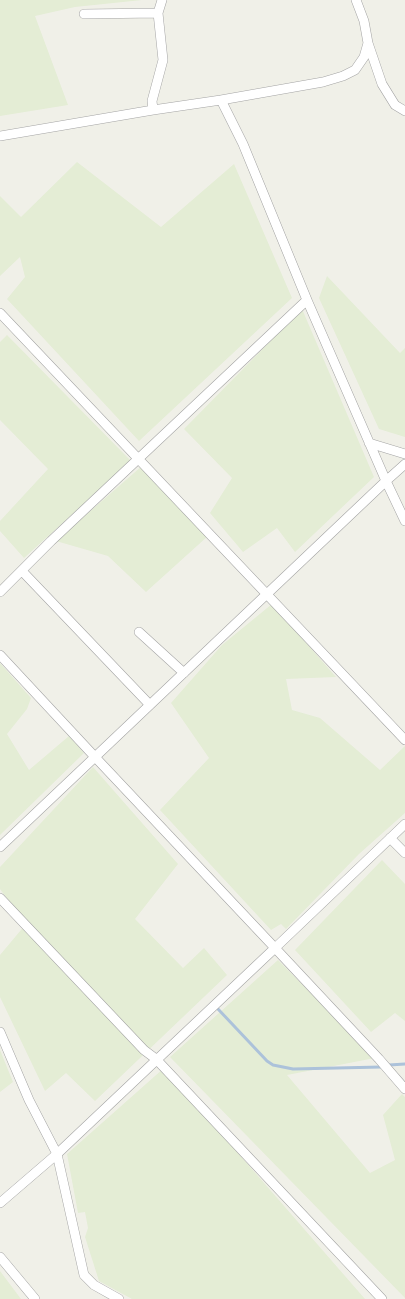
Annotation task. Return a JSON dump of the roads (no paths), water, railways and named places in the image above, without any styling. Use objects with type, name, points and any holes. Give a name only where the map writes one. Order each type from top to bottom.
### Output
[{"type":"street","points":[[153,110],[152,101],[163,60],[158,13],[162,0]]},
{"type":"street","points":[[356,0],[364,21],[368,43],[382,84],[395,105],[405,111]]},
{"type":"street","points":[[84,14],[158,13]]},
{"type":"street","points":[[0,136],[323,82],[343,76],[355,70],[364,57],[368,43]]},
{"type":"street","points":[[221,100],[243,144],[307,300],[369,443],[405,521]]},
{"type":"street","points":[[0,592],[50,541],[307,300]]},
{"type":"street","points":[[0,313],[405,740]]},
{"type":"street","points":[[369,443],[405,454]]},
{"type":"street","points":[[0,847],[94,756],[405,464]]},
{"type":"street","points":[[22,571],[150,705]]},
{"type":"street","points":[[139,632],[184,673]]},
{"type":"street","points":[[0,655],[379,1059],[405,1089]]},
{"type":"street","points":[[0,1203],[57,1154],[405,824]]},
{"type":"street","points":[[390,838],[405,854]]},
{"type":"street","points":[[0,898],[144,1050],[156,1059],[382,1299]]},
{"type":"street","points":[[0,1032],[29,1100],[57,1154],[84,1275],[94,1285],[119,1299]]},
{"type":"street","points":[[0,1257],[35,1299]]},
{"type":"waterway","points":[[218,1009],[267,1061],[273,1065],[293,1069],[381,1067]]},
{"type":"waterway","points":[[389,1065],[405,1064]]}]
